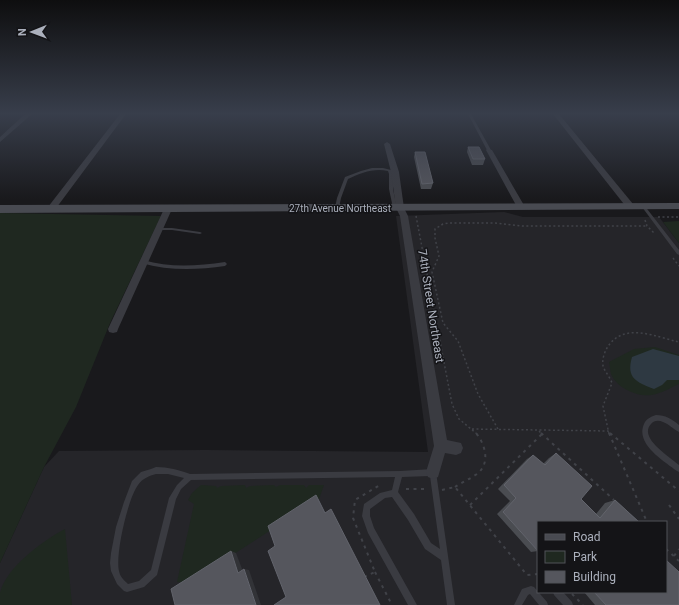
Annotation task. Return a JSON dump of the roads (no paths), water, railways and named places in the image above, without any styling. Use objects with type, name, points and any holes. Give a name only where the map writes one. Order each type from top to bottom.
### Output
[{"type":"street","points":[[51,209],[102,142]]},
{"type":"street","points":[[579,142],[630,206]]},
{"type":"street","name":"74th Street Northeast","points":[[387,144],[395,172],[397,208],[404,216],[441,446],[433,472]]},
{"type":"street","points":[[489,150],[521,207]]},
{"type":"street","name":"27th Avenue Northeast","points":[[0,209],[679,206]]},
{"type":"street","points":[[113,329],[168,209]]},
{"type":"street","points":[[441,446],[456,448]]},
{"type":"lane","points":[[485,142],[489,150]]},
{"type":"lane","points":[[337,208],[346,178],[366,171],[383,168],[389,170],[391,174],[391,188],[397,208]]},
{"type":"lane","points":[[643,206],[679,253]]},
{"type":"lane","points":[[158,229],[172,228],[200,233]]},
{"type":"lane","points":[[143,262],[153,265],[183,267],[225,264]]},
{"type":"lane","points":[[679,429],[667,420],[659,418],[651,420],[646,425],[644,432],[652,447],[679,469]]},
{"type":"lane","points":[[190,477],[179,487],[173,498],[154,572],[142,584],[127,588],[120,583],[115,572],[114,558],[126,506],[135,484],[145,474],[158,471],[172,471],[190,477],[400,474],[433,472],[451,605]]},
{"type":"lane","points":[[394,493],[400,474]]},
{"type":"lane","points":[[394,493],[387,493],[367,507],[366,516],[371,530],[413,605]]},
{"type":"lane","points":[[394,493],[428,546],[444,557]]},
{"type":"lane","points":[[518,605],[525,592],[535,588]]},
{"type":"lane","points":[[538,593],[544,605]]},
{"type":"lane","points":[[558,593],[569,605]]}]
